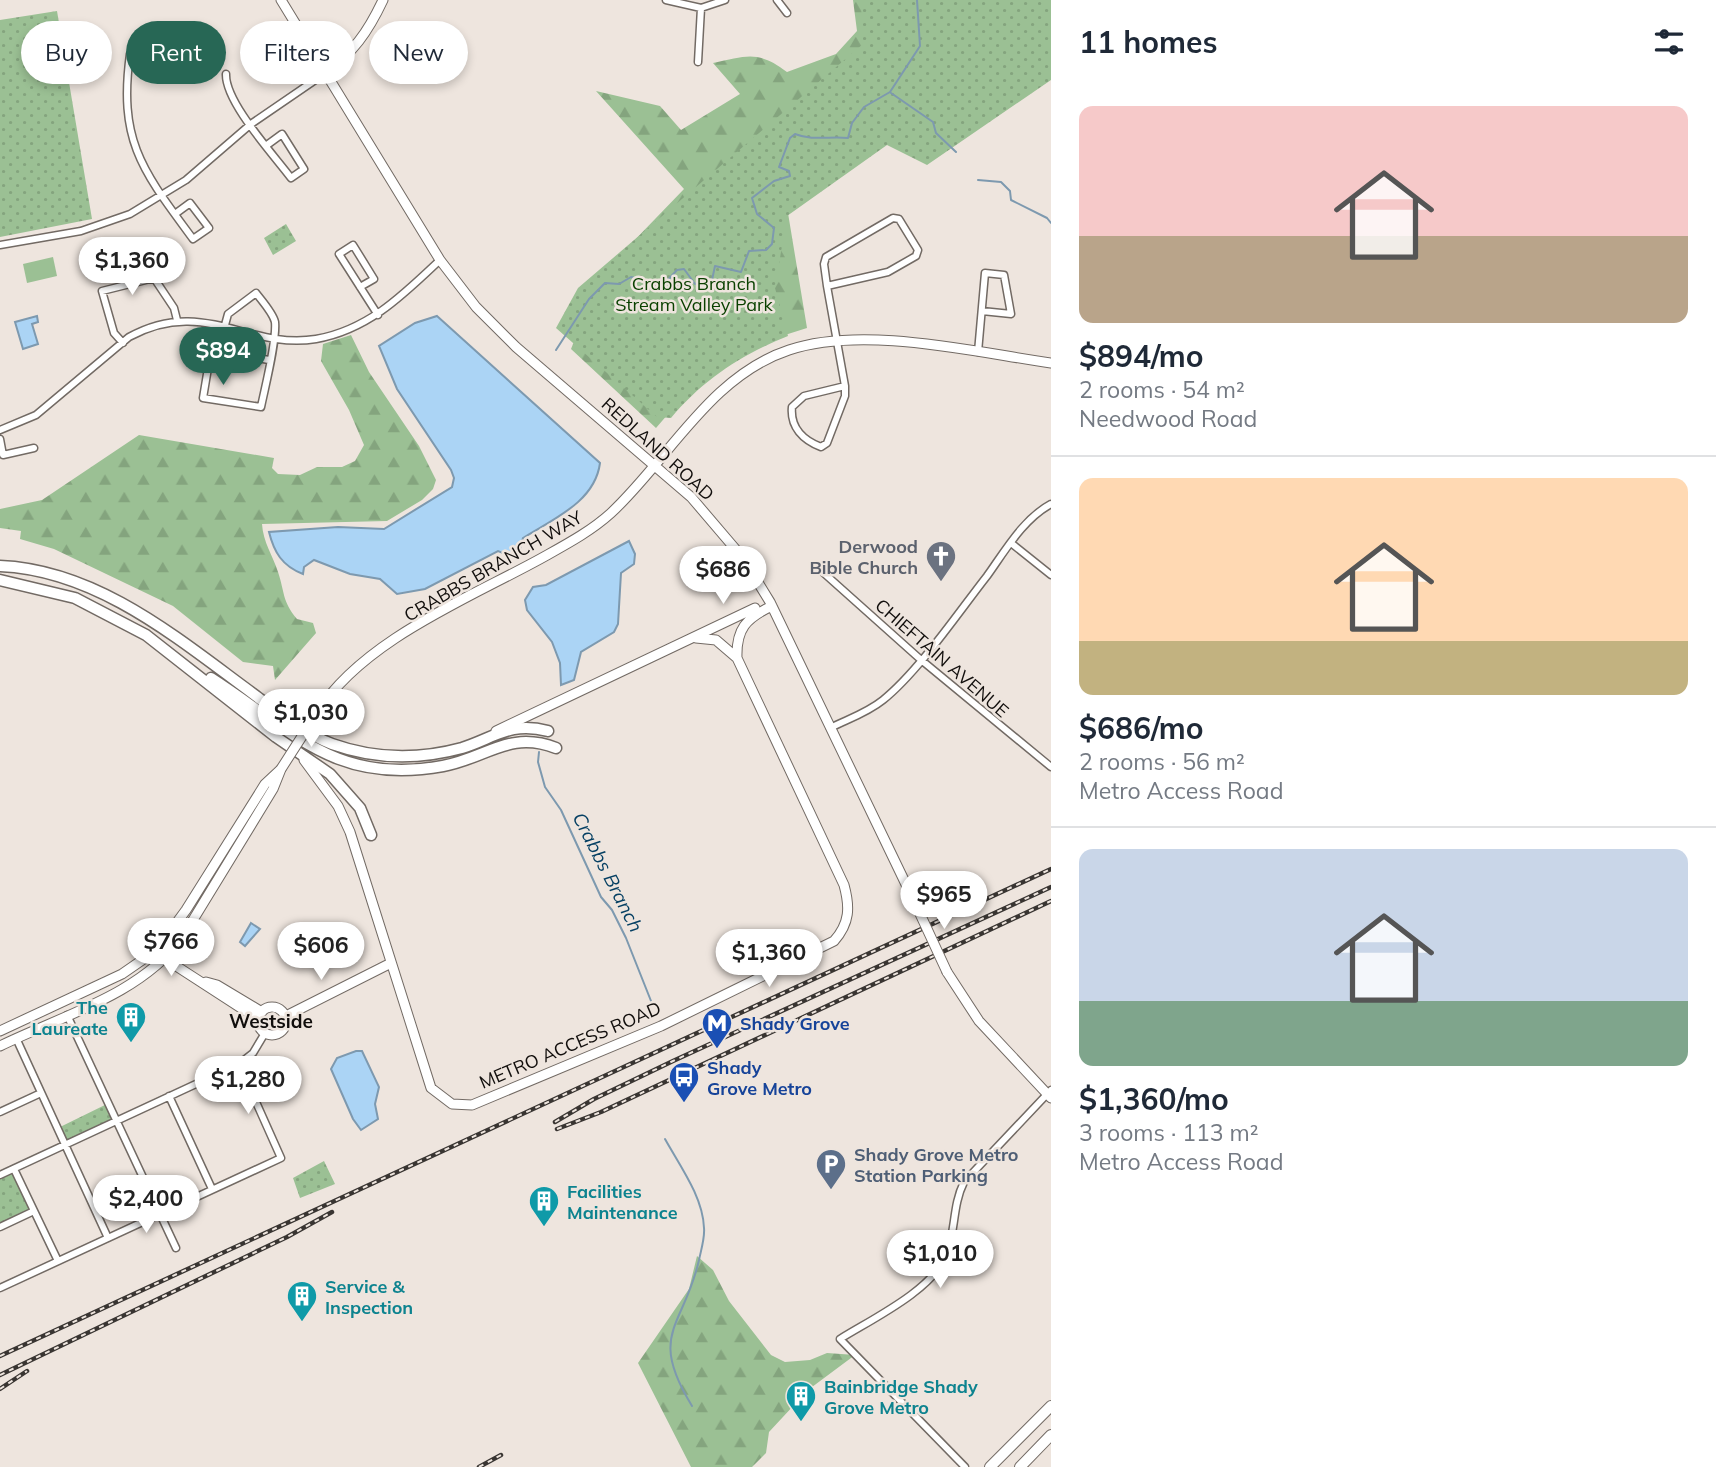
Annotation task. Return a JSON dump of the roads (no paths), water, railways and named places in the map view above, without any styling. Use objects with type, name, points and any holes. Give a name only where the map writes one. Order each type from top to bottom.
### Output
[{"type":"highway","points":[[0,566],[79,584],[143,615],[272,708],[333,744],[385,756],[418,756],[464,747],[494,732],[524,728],[548,731]]},
{"type":"highway","name":"METRO ACCESS ROAD","points":[[0,580],[35,587],[99,608],[168,650],[299,753]]},
{"type":"highway","points":[[0,586],[35,587]]},
{"type":"highway","points":[[168,650],[304,745],[341,760],[383,768],[407,769],[445,765],[519,741],[556,748]]},
{"type":"highway","points":[[299,753],[330,774],[351,796],[365,818],[371,835]]},
{"type":"main road","name":"REDLAND ROAD","points":[[281,0],[293,21]]},
{"type":"main road","points":[[355,49],[365,37],[383,0]]},
{"type":"main road","name":"REDLAND ROAD","points":[[330,84],[440,260],[476,307],[516,347],[691,497],[717,524],[743,558],[771,604],[947,972],[967,1006],[1050,1094]]},
{"type":"main road","name":"CRABBS BRANCH WAY","points":[[0,1046],[138,979],[165,958],[182,938],[273,789],[281,769],[335,687],[364,659],[586,534],[627,496],[701,411],[729,385],[756,366],[789,350],[838,341],[877,340],[1051,363]]},
{"type":"main road","points":[[494,732],[771,604]]},
{"type":"main road","points":[[737,658],[736,643],[743,624],[771,604]]},
{"type":"main road","points":[[691,639],[716,639],[737,658]]},
{"type":"main road","name":"METRO ACCESS ROAD","points":[[299,753],[321,780],[344,818],[431,1088],[441,1099],[463,1106],[480,1102],[662,1026],[834,941],[845,930],[848,916],[844,885],[737,658]]},
{"type":"main road","name":"CRABBS BRANCH WAY","points":[[0,1031],[122,974],[153,951],[186,910],[265,784],[281,769]]},
{"type":"main road","points":[[153,951],[204,981],[214,991],[260,1015]]},
{"type":"main road","points":[[284,1017],[372,975],[391,963]]},
{"type":"main road","points":[[372,975],[397,980]]},
{"type":"main road","points":[[260,1015],[273,1008],[284,1017]]},
{"type":"main road","points":[[260,1015],[259,1027],[265,1033],[279,1033],[284,1027],[284,1017]]},
{"type":"main road","points":[[990,1467],[1051,1406]]},
{"type":"main road","points":[[1020,1467],[1051,1435]]},
{"type":"street","points":[[666,0],[701,8],[725,0]]},
{"type":"street","points":[[777,0],[787,13]]},
{"type":"street","points":[[698,62],[701,8]]},
{"type":"street","points":[[226,74],[230,94],[290,178],[304,169],[282,134],[267,145]]},
{"type":"street","points":[[127,84],[125,100],[129,133],[139,160],[162,196],[193,239],[209,228],[190,203],[175,214]]},
{"type":"street","points":[[0,245],[105,224],[130,214],[186,180],[251,124],[309,84]]},
{"type":"street","points":[[827,286],[888,272],[916,256],[918,250],[899,219],[893,218],[826,257],[824,264],[827,286],[838,341],[845,386],[845,396],[827,443],[821,447],[812,443],[794,424],[792,407],[804,396],[845,386]]},
{"type":"street","points":[[360,287],[374,279],[353,245],[340,254],[360,287],[378,315]]},
{"type":"street","points":[[0,430],[37,415],[142,330],[177,320],[225,325],[273,337],[315,339],[350,330],[378,315],[440,260]]},
{"type":"street","points":[[978,352],[985,273],[1004,275],[1011,314],[982,311]]},
{"type":"street","points":[[123,343],[114,333],[102,291],[154,278],[174,308],[177,320]]},
{"type":"street","points":[[225,325],[228,314],[257,293],[274,320],[273,337],[261,407],[203,398],[211,350],[269,360]]},
{"type":"street","points":[[0,439],[4,455],[34,448]]},
{"type":"street","points":[[830,728],[880,702],[920,659],[1035,514],[1051,504]]},
{"type":"street","points":[[1011,543],[1051,575]]},
{"type":"street","name":"CHIEFTAIN AVENUE","points":[[817,567],[920,659],[1051,767]]},
{"type":"street","points":[[67,1015],[176,1248]]},
{"type":"street","points":[[0,1175],[239,1063],[253,1053],[265,1033]]},
{"type":"street","points":[[16,1038],[108,1238]]},
{"type":"street","points":[[0,1288],[281,1157],[239,1063]]},
{"type":"street","points":[[0,1112],[41,1093]]},
{"type":"street","points":[[965,1467],[840,1339],[937,1274],[950,1245],[958,1193],[964,1182],[1050,1094]]},
{"type":"street","points":[[169,1096],[212,1189]]},
{"type":"street","points":[[14,1169],[58,1261]]},
{"type":"street","points":[[0,1227],[34,1211]]},
{"type":"water","points":[[37,316],[38,322],[32,324],[38,344],[23,349],[15,322]]},
{"type":"water","points":[[437,316],[600,463],[590,488],[571,508],[523,538],[520,549],[508,555],[498,551],[425,589],[397,594],[380,579],[350,574],[314,560],[304,567],[303,574],[296,571],[280,558],[269,532],[338,527],[384,529],[452,487],[454,478],[451,470],[397,389],[379,346],[415,323]]},
{"type":"water","points":[[629,541],[635,554],[634,564],[621,573],[618,624],[614,632],[581,652],[574,680],[561,685],[560,663],[552,642],[527,610],[525,600],[533,587],[546,585]]},
{"type":"water","points":[[251,923],[260,929],[245,946],[240,942]]},
{"type":"water","points":[[362,1051],[379,1087],[375,1104],[378,1119],[361,1130],[353,1119],[331,1069],[337,1058]]},
{"type":"waterway","name":"Crabbs Branch","points":[[556,350],[589,299],[605,283],[619,284],[631,277],[664,284],[677,270],[684,269],[695,284],[712,280],[715,266],[741,272],[749,251],[766,250],[772,244],[774,228],[757,214],[752,198],[774,181],[790,176],[789,171],[779,167],[790,138],[795,134],[814,138],[848,138],[852,123],[864,107],[890,92],[920,46],[917,0]]},
{"type":"waterway","points":[[891,93],[933,122],[936,133],[956,152]]},
{"type":"waterway","points":[[978,180],[1001,182],[1010,191],[1011,200],[1047,218],[1051,223]]},
{"type":"waterway","name":"Crabbs Branch","points":[[539,752],[538,762],[545,787],[561,810],[601,897],[612,910],[626,938],[653,1006]]},
{"type":"waterway","name":"Crabbs Branch","points":[[665,1139],[695,1193],[703,1216],[703,1240],[699,1260],[670,1345],[679,1382],[692,1406]]},
{"type":"railway","points":[[0,1356],[1051,869]]},
{"type":"railway","points":[[555,1122],[594,1099],[673,1061],[1051,887]]},
{"type":"railway","points":[[557,1129],[601,1112],[1051,901]]},
{"type":"railway","points":[[0,1375],[287,1237],[332,1212]]},
{"type":"railway","points":[[0,1389],[27,1371]]},
{"type":"railway","points":[[479,1467],[501,1455]]},
{"type":"place","name":"Derwood Bible Church","points":[[941,583]]},
{"type":"place","name":"The Laureate","points":[[131,1044]]},
{"type":"place","name":"Shady Grove","points":[[717,1050]]},
{"type":"place","name":"Shady Grove Metro","points":[[684,1104]]},
{"type":"place","name":"Shady Grove Metro Station Parking","points":[[831,1191]]},
{"type":"place","name":"Facilities Maintenance","points":[[544,1228]]},
{"type":"place","name":"Service & Inspection","points":[[302,1323]]},
{"type":"place","name":"Bainbridge Shady Grove Metro","points":[[801,1423]]},
{"type":"district","name":"Westside","points":[[271,1021]]},
{"type":"park label","name":"Crabbs Branch Stream Valley Park","points":[[694,293]]}]
